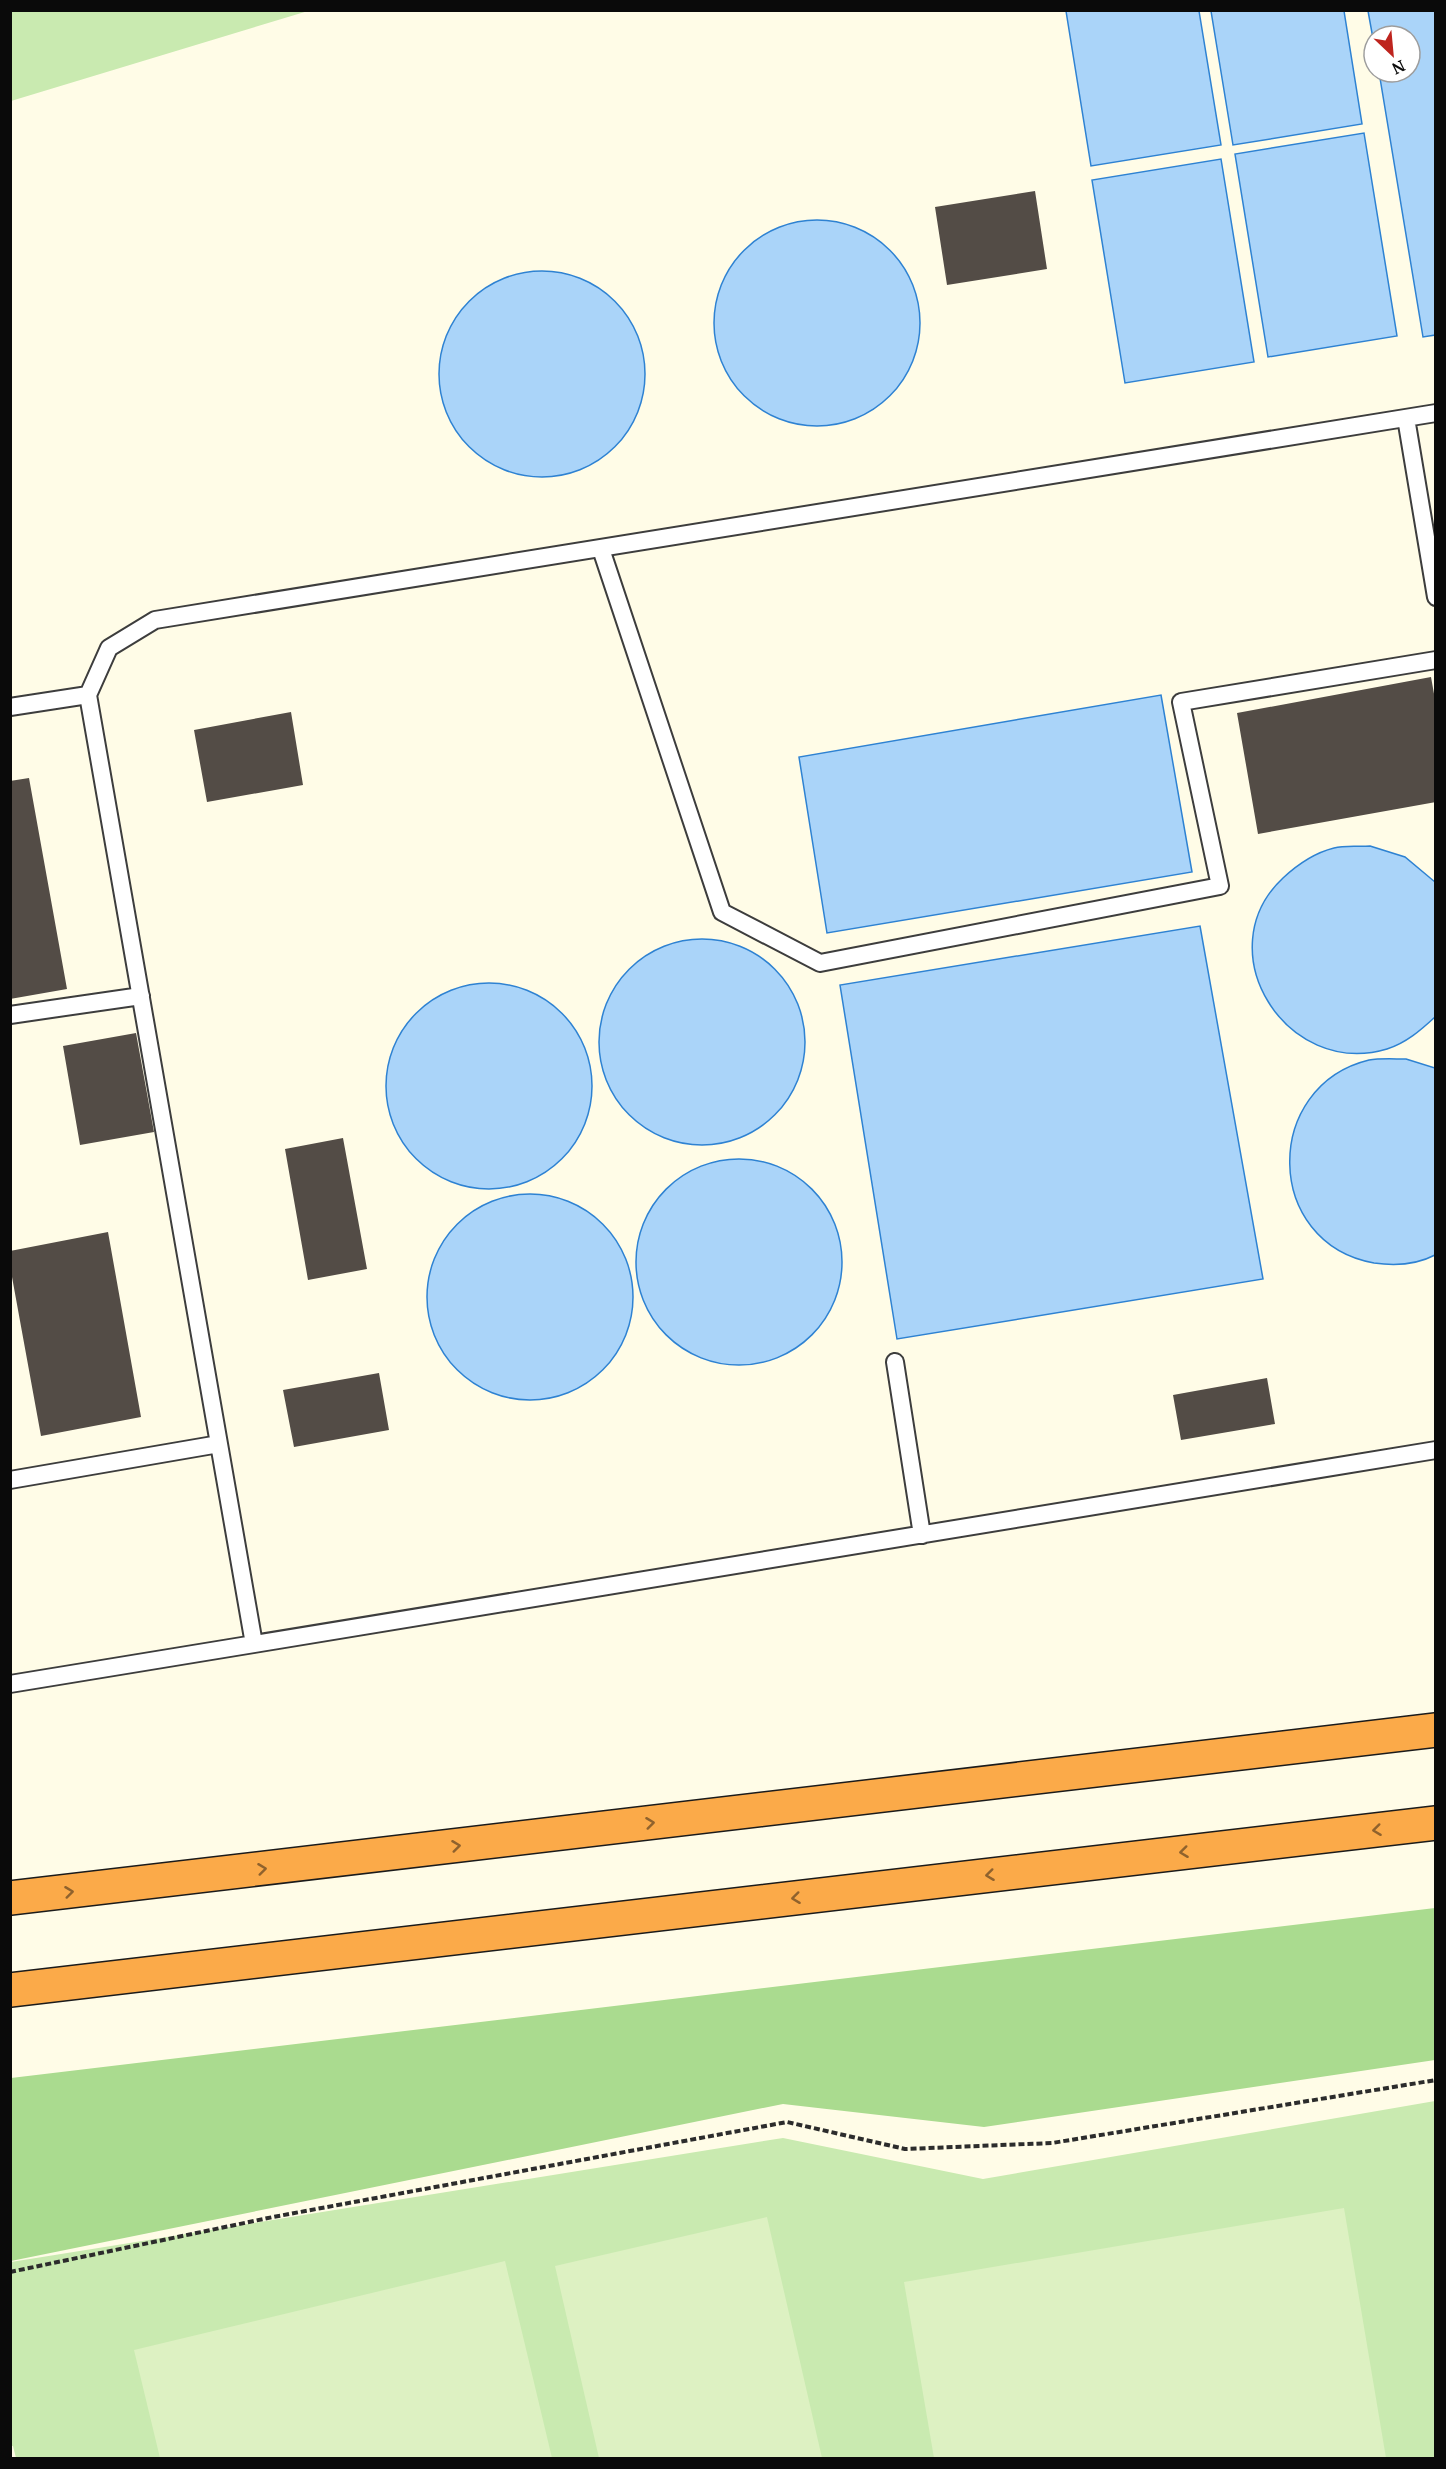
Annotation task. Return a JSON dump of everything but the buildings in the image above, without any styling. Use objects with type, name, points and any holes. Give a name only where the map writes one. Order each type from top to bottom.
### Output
[{"type":"highway","points":[[10,1898],[1436,1730]]},
{"type":"highway","points":[[10,1990],[1436,1823]]},
{"type":"lane","points":[[254,1644],[88,695],[109,648],[155,620],[1436,413]]},
{"type":"lane","points":[[1406,418],[1436,597]]},
{"type":"lane","points":[[601,549],[722,912],[820,963],[1220,886],[1181,702],[1436,660]]},
{"type":"lane","points":[[10,707],[88,695]]},
{"type":"lane","points":[[10,1015],[141,996]]},
{"type":"lane","points":[[895,1362],[922,1535]]},
{"type":"lane","points":[[10,1480],[219,1443]]},
{"type":"lane","points":[[10,1684],[1436,1450]]},
{"type":"path","points":[[10,2272],[273,2217],[786,2122],[904,2149],[1052,2143],[1436,2080]]},
{"type":"green space","points":[[11,10],[308,10],[308,11],[11,101]]},
{"type":"green space","points":[[1435,1908],[1435,2060],[984,2127],[783,2104],[11,2261],[11,2078]]},
{"type":"green space","points":[[1435,2101],[1435,2458],[16,2458],[13,2446],[11,2446],[11,2262],[783,2138],[983,2179]]},
{"type":"green space","points":[[1344,2208],[1386,2458],[934,2458],[904,2282]]},
{"type":"green space","points":[[767,2217],[822,2458],[599,2458],[555,2266]]},
{"type":"green space","points":[[505,2261],[552,2458],[160,2458],[134,2350]]},
{"type":"water","points":[[1066,11],[1199,11],[1221,145],[1091,166]]},
{"type":"water","points":[[1211,11],[1344,11],[1362,124],[1233,145]]},
{"type":"water","points":[[1368,11],[1435,11],[1435,335],[1423,337],[1381,84],[1422,84],[1422,24],[1370,24]]},
{"type":"water","points":[[1364,133],[1397,336],[1268,357],[1235,154]]},
{"type":"water","points":[[1221,159],[1254,362],[1125,383],[1092,180]]},
{"type":"water","points":[[807,220],[827,220],[847,224],[866,232],[890,250],[908,274],[916,293],[920,323],[916,353],[908,372],[890,396],[866,414],[847,422],[827,426],[807,426],[787,422],[768,414],[752,403],[737,388],[726,372],[718,353],[714,333],[714,313],[718,293],[726,274],[737,258],[752,243],[768,232],[787,224]]},
{"type":"water","points":[[532,271],[552,271],[572,275],[591,283],[615,301],[633,325],[641,344],[645,374],[641,404],[633,423],[615,447],[591,465],[572,473],[552,477],[532,477],[512,473],[493,465],[477,454],[462,439],[451,423],[443,404],[439,384],[439,364],[443,344],[451,325],[462,309],[477,294],[493,283],[512,275]]},
{"type":"water","points":[[1161,695],[1192,872],[827,933],[799,757]]},
{"type":"water","points":[[1347,846],[1370,846],[1405,857],[1435,882],[1435,1017],[1413,1036],[1387,1049],[1350,1053],[1317,1045],[1289,1027],[1268,1002],[1255,972],[1253,939],[1261,907],[1283,878],[1294,868],[1327,850]]},
{"type":"water","points":[[1200,926],[1263,1279],[897,1339],[840,985]]},
{"type":"water","points":[[692,939],[712,939],[732,943],[751,951],[775,969],[793,993],[801,1012],[805,1042],[801,1072],[793,1091],[775,1115],[751,1133],[732,1141],[712,1145],[692,1145],[672,1141],[653,1133],[637,1122],[622,1107],[611,1091],[603,1072],[599,1052],[599,1032],[603,1012],[611,993],[622,977],[637,962],[653,951],[672,943]]},
{"type":"water","points":[[479,983],[499,983],[519,987],[538,995],[562,1013],[580,1037],[588,1056],[592,1086],[588,1116],[580,1135],[562,1159],[538,1177],[519,1185],[499,1189],[479,1189],[459,1185],[440,1177],[424,1166],[409,1151],[398,1135],[390,1116],[386,1096],[386,1076],[390,1056],[398,1037],[409,1021],[424,1006],[440,995],[459,987]]},
{"type":"water","points":[[1406,1059],[1435,1068],[1435,1255],[1405,1264],[1374,1263],[1338,1250],[1311,1226],[1295,1197],[1290,1164],[1294,1130],[1309,1100],[1334,1075],[1369,1060]]},
{"type":"water","points":[[729,1159],[749,1159],[769,1163],[788,1171],[812,1189],[830,1213],[838,1232],[842,1262],[838,1292],[830,1311],[812,1335],[788,1353],[769,1361],[749,1365],[729,1365],[709,1361],[690,1353],[674,1342],[659,1327],[648,1311],[640,1292],[636,1272],[636,1252],[640,1232],[648,1213],[659,1197],[674,1182],[690,1171],[709,1163]]},
{"type":"water","points":[[520,1194],[540,1194],[560,1198],[579,1206],[596,1217],[610,1231],[629,1267],[633,1297],[629,1327],[621,1346],[610,1363],[596,1377],[560,1396],[540,1400],[520,1400],[500,1396],[481,1388],[464,1377],[450,1363],[431,1327],[427,1307],[427,1287],[431,1267],[439,1248],[450,1231],[464,1217],[500,1198]]}]
